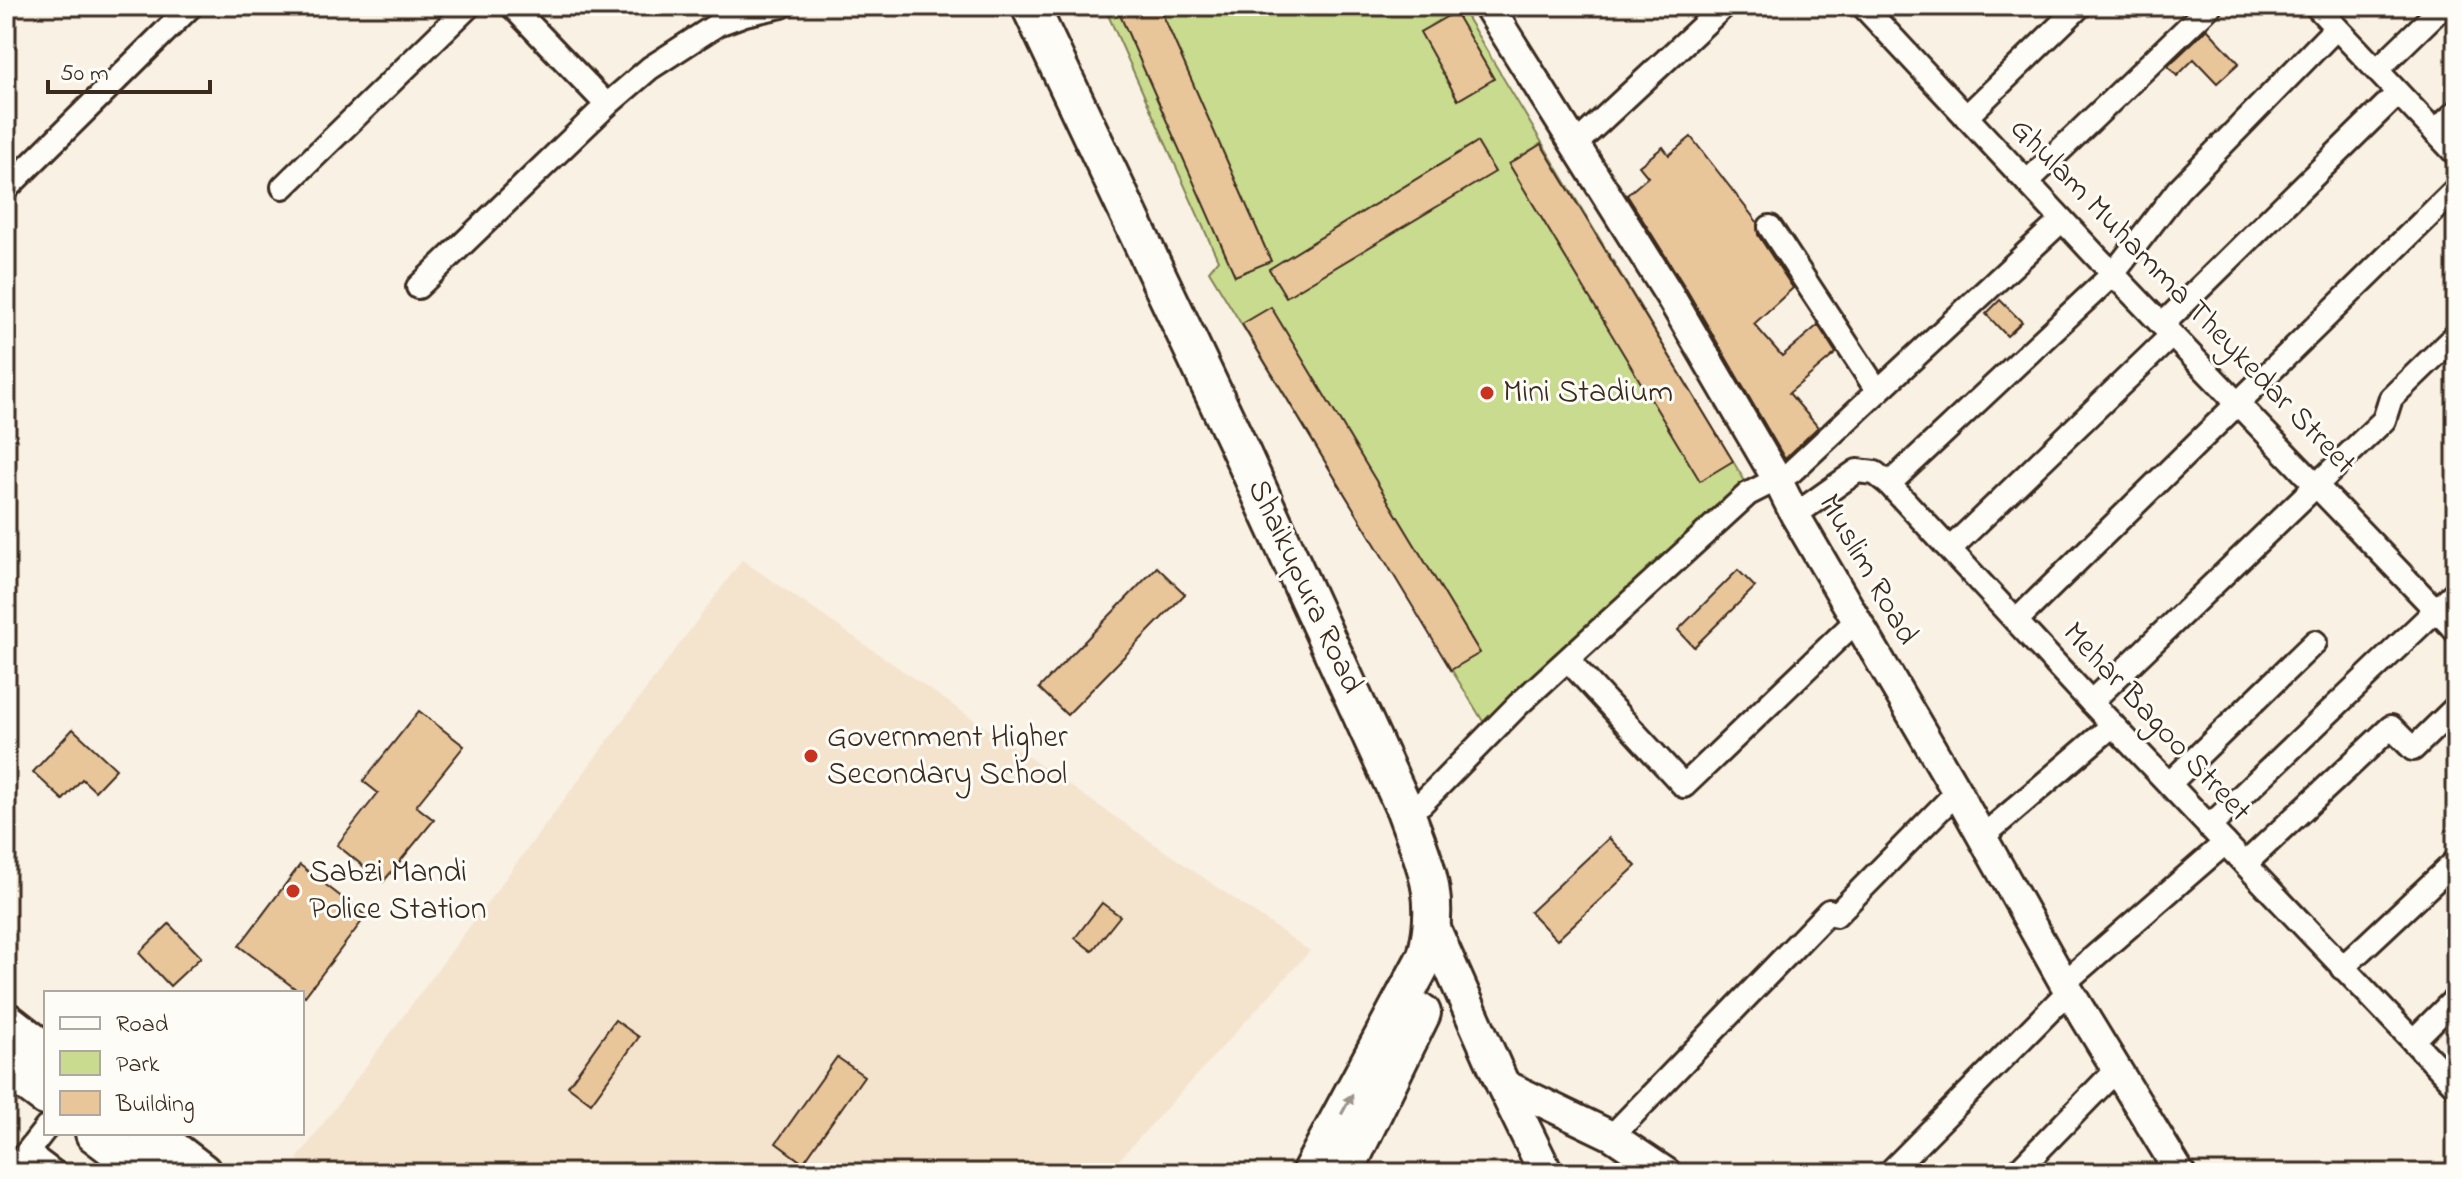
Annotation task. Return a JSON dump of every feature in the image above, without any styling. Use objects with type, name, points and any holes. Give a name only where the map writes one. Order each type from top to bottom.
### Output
[{"type":"highway","points":[[6,1022],[44,1051]]},
{"type":"highway","points":[[6,1066],[44,1094]]},
{"type":"highway","points":[[98,1135],[148,1173]]},
{"type":"highway","points":[[153,1135],[202,1173]]},
{"type":"main road","name":"Shaikupura Road","points":[[1030,6],[1244,457],[1405,810],[1425,864],[1441,944],[1344,1173]]},
{"type":"main road","name":"Shaikupura Road","points":[[1050,6],[1253,435],[1422,803],[1452,897],[1453,933],[1426,956],[1310,1173]]},
{"type":"main road","points":[[1441,944],[1502,1083],[1546,1173]]},
{"type":"street","points":[[6,189],[191,6]]},
{"type":"street","points":[[283,187],[469,6]]},
{"type":"street","points":[[512,6],[607,105]]},
{"type":"street","points":[[418,287],[607,105],[650,68],[711,27],[734,17],[782,6]]},
{"type":"street","name":"Muslim Road","points":[[1488,6],[1670,296],[2066,987],[2180,1173]]},
{"type":"street","points":[[1576,144],[1724,6]]},
{"type":"street","name":"Ghulam Muhamma Theykedar Street","points":[[1863,6],[2113,274],[2456,631]]},
{"type":"street","points":[[1966,117],[2080,6]]},
{"type":"street","points":[[2027,182],[2210,6]]},
{"type":"street","points":[[2377,70],[2443,6]]},
{"type":"street","points":[[1795,515],[1857,471],[1875,473],[1889,484],[2113,274],[2178,190],[2330,14],[2377,70],[2456,154]]},
{"type":"street","points":[[1950,549],[2398,93]]},
{"type":"street","points":[[2435,132],[2456,112]]},
{"type":"street","points":[[2016,621],[2456,189]]},
{"type":"street","points":[[1422,803],[1519,704],[1748,494],[1791,472],[2062,220]]},
{"type":"street","points":[[1770,227],[1877,390]]},
{"type":"street","points":[[2091,702],[2384,420],[2391,398],[2456,335]]},
{"type":"street","name":"Mehar Bagoo Street","points":[[1889,484],[2091,702],[2456,1086]]},
{"type":"street","points":[[1889,1173],[2066,987],[2456,591]]},
{"type":"street","points":[[1568,660],[1684,786],[1856,621]]},
{"type":"street","points":[[2169,784],[2315,642]]},
{"type":"street","points":[[2245,864],[2391,727],[2413,749],[2456,707]]},
{"type":"street","points":[[1981,838],[2113,725]]},
{"type":"street","points":[[1612,1136],[1829,911],[1836,915],[1957,792]]},
{"type":"street","points":[[2342,968],[2456,861]]},
{"type":"street","points":[[2413,1041],[2456,998]]},
{"type":"street","points":[[2016,1173],[2117,1069]]},
{"type":"street","points":[[1502,1083],[1612,1136],[1667,1173]]},
{"type":"street","points":[[11,1173],[44,1131]]},
{"type":"street","points":[[27,1152],[55,1173]]},
{"type":"shaded area","name":"Government Higher Secondary School","points":[[742,560],[1310,951],[1107,1173],[315,1173],[297,1159]]},
{"type":"green space","points":[[1104,6],[1460,6],[1746,483],[1484,723],[1209,271],[1218,260]]},
{"type":"building","points":[[1116,6],[1159,6],[1271,261],[1235,276]]},
{"type":"building","points":[[1455,12],[1494,79],[1458,100],[1420,32]]},
{"type":"building","points":[[2207,29],[2239,63],[2217,83],[2194,59],[2177,76],[2168,66]]},
{"type":"building","points":[[1691,137],[1757,222],[1758,235],[1793,288],[1754,324],[1782,356],[1818,325],[1836,353],[1789,393],[1818,427],[1785,459],[1685,287],[1627,195],[1648,177],[1639,166],[1663,147],[1669,155]]},
{"type":"building","points":[[1477,142],[1495,172],[1286,297],[1269,269]]},
{"type":"building","points":[[1541,144],[1733,461],[1700,481],[1509,164]]},
{"type":"building","points":[[2000,300],[2022,322],[2007,336],[1986,314]]},
{"type":"building","points":[[1271,307],[1480,653],[1451,670],[1242,324]]},
{"type":"building","points":[[1157,567],[1185,594],[1067,715],[1039,688]]},
{"type":"building","points":[[1738,570],[1755,587],[1694,647],[1678,630]]},
{"type":"building","points":[[419,711],[464,746],[416,806],[434,820],[383,882],[337,845],[378,793],[363,781]]},
{"type":"building","points":[[73,729],[116,769],[95,791],[82,779],[63,800],[33,772]]},
{"type":"building","points":[[1609,838],[1636,866],[1557,940],[1530,912]]},
{"type":"building","points":[[300,865],[366,916],[305,996],[304,991],[298,991],[239,946]]},
{"type":"building","points":[[1102,903],[1120,916],[1092,951],[1075,938]]},
{"type":"building","points":[[169,924],[201,957],[170,986],[139,953]]},
{"type":"building","points":[[615,1020],[639,1037],[591,1103],[568,1086]]},
{"type":"building","points":[[837,1057],[864,1076],[803,1163],[776,1143]]},
{"type":"place","name":"Mini Stadium","points":[[1487,393]]},
{"type":"place","name":"Government Higher Secondary School","points":[[811,756]]},
{"type":"place","name":"Sabzi Mandi Police Station","points":[[293,891]]}]
